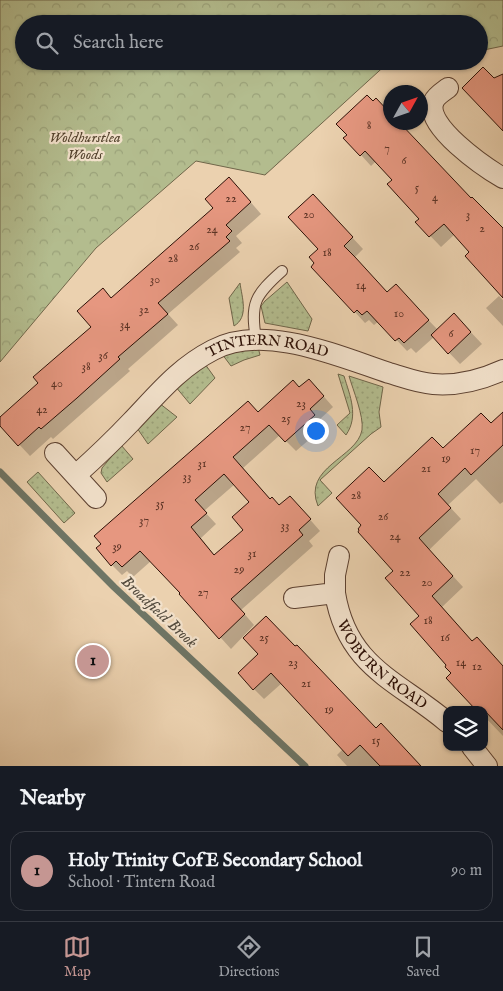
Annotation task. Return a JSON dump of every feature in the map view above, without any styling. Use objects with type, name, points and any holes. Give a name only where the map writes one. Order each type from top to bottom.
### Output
[{"type":"street","points":[[448,88],[434,100],[432,107],[436,119],[468,155],[503,178]]},
{"type":"street","name":"TINTERN ROAD","points":[[76,475],[119,434],[173,377],[214,349],[235,341],[256,339],[282,341],[432,384],[460,383],[485,378],[503,370]]},
{"type":"street","points":[[55,453],[96,498]]},
{"type":"street","name":"WOBURN ROAD","points":[[339,556],[335,575],[338,612],[354,646],[390,682],[443,719]]},
{"type":"street","points":[[294,598],[335,593]]},
{"type":"street","points":[[475,751],[487,766]]},
{"type":"lane","points":[[256,339],[253,321],[257,298],[267,284],[282,271]]},
{"type":"green space","name":"Woldhurstlea Woods","points":[[0,0],[503,0],[503,46],[488,49],[488,15],[15,15],[15,70],[380,70],[265,175],[196,161],[96,248],[0,362]]},
{"type":"green space","points":[[287,282],[312,319],[308,331],[265,323],[261,306]]},
{"type":"green space","points":[[240,283],[243,312],[242,318],[234,326],[229,298]]},
{"type":"green space","points":[[258,347],[260,355],[231,366],[222,354]]},
{"type":"green space","points":[[205,364],[215,378],[190,404],[175,386]]},
{"type":"green space","points":[[338,374],[344,376],[353,413],[350,428],[346,435],[337,425],[350,413]]},
{"type":"green space","points":[[349,376],[383,387],[379,412],[381,427],[320,480],[332,493],[318,506],[315,493],[317,482],[324,472],[358,440],[362,430],[360,410]]},
{"type":"green space","points":[[159,403],[177,417],[148,444],[137,428]]},
{"type":"green space","points":[[121,445],[133,459],[107,482],[101,473],[102,468]]},
{"type":"green space","points":[[38,472],[75,513],[64,523],[27,482]]},
{"type":"building","points":[[480,70],[486,70],[494,78],[503,74],[503,131],[462,88]]},
{"type":"building","points":[[367,95],[373,101],[376,98],[383,106],[383,130],[407,130],[471,198],[503,228],[503,298],[465,256],[469,252],[444,224],[429,237],[415,222],[419,219],[387,184],[392,180],[365,151],[360,156],[343,138],[347,135],[336,124]]},
{"type":"building","points":[[229,177],[251,202],[226,225],[232,231],[226,237],[230,241],[158,303],[168,314],[118,357],[120,359],[77,398],[18,446],[0,426],[0,417],[38,383],[33,377],[91,327],[77,311],[103,288],[111,298],[213,208],[205,199]]},
{"type":"building","points":[[313,194],[353,237],[344,246],[387,292],[396,284],[429,320],[404,343],[399,338],[395,341],[367,311],[362,315],[357,310],[354,313],[311,267],[314,263],[309,257],[318,249],[288,217]]},
{"type":"building","points":[[454,313],[471,332],[448,354],[431,335]]},
{"type":"building","points":[[309,379],[324,396],[310,409],[315,415],[285,442],[269,425],[233,457],[270,499],[272,497],[279,505],[290,496],[311,519],[299,530],[303,535],[231,599],[245,614],[219,639],[180,593],[140,551],[122,567],[116,561],[111,566],[96,548],[101,544],[94,536],[248,401],[258,412],[293,380],[299,387]],"holes":[[[224,474],[249,502],[232,517],[243,530],[214,555],[191,527],[207,513],[195,500]]]},
{"type":"building","points":[[503,412],[503,445],[471,475],[465,468],[438,494],[451,508],[419,538],[453,576],[432,596],[472,641],[477,637],[503,666],[503,730],[488,714],[488,706],[472,706],[446,678],[451,673],[445,667],[446,665],[410,624],[419,616],[385,578],[393,571],[358,532],[361,525],[336,498],[369,467],[384,482],[432,437],[443,448],[481,413],[491,423]]},
{"type":"building","points":[[266,616],[295,646],[297,645],[376,728],[381,723],[421,766],[380,766],[360,745],[348,756],[271,673],[253,690],[238,673],[258,654],[243,638]]},
{"type":"waterway","name":"Broadfield Brook","points":[[0,472],[114,587],[305,766]]},
{"type":"place","name":"Holy Trinity CofE Secondary School","points":[[93,661]]}]
